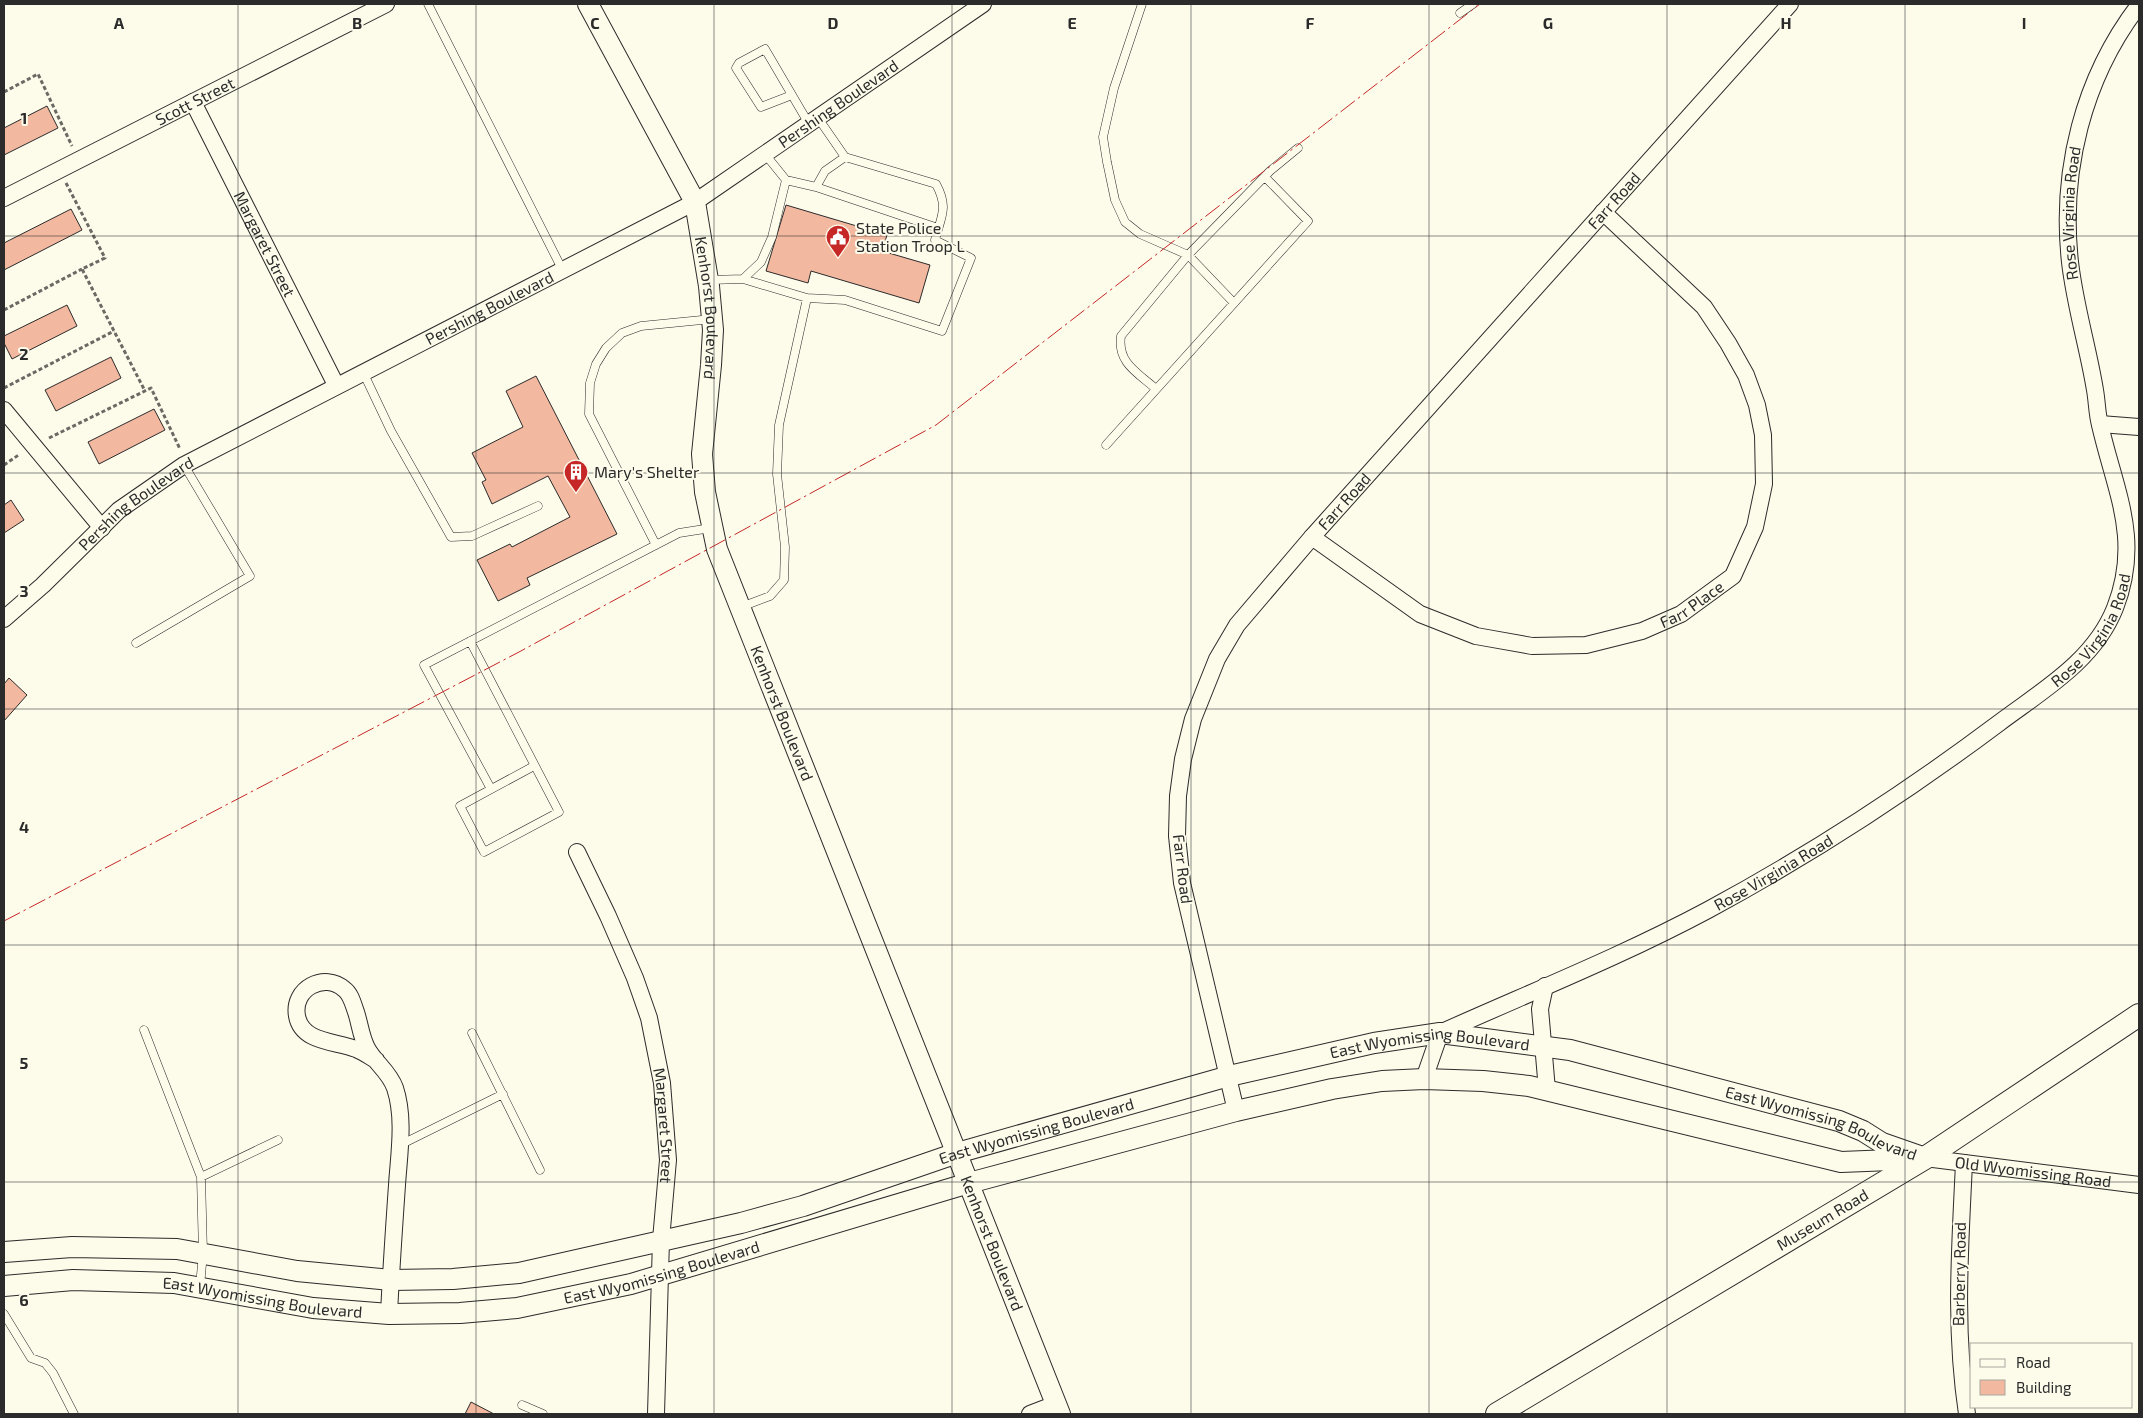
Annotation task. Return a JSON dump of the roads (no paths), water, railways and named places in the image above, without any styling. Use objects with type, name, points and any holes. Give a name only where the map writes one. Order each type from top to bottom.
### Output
[{"type":"main road","name":"Museum Road","points":[[1497,1414],[1926,1158],[2139,1015]]},
{"type":"street","name":"Scott Street","points":[[4,198],[386,4]]},
{"type":"street","name":"Kenhorst Boulevard","points":[[588,4],[695,202],[708,280],[712,319],[712,366],[702,454],[705,492],[717,549],[1058,1409]]},
{"type":"street","name":"Pershing Boulevard","points":[[4,619],[120,510],[184,465],[695,202],[983,4]]},
{"type":"street","name":"Farr Road","points":[[1236,1111],[1182,883],[1177,836],[1178,796],[1183,759],[1198,703],[1217,659],[1237,625],[1312,537],[1790,4]]},
{"type":"street","name":"Rose Virginia Road","points":[[1440,1033],[1546,986],[1699,914],[1849,828],[1943,765],[2052,684],[2084,658],[2107,625],[2124,576],[2127,552],[2124,514],[2100,424],[2095,389],[2070,264],[2067,225],[2069,178],[2073,152],[2091,92],[2101,67],[2123,26],[2139,4]]},
{"type":"street","name":"Margaret Street","points":[[193,102],[336,386]]},
{"type":"street","name":"Farr Place","points":[[1312,537],[1420,614],[1476,636],[1532,646],[1586,644],[1642,631],[1681,614],[1733,576],[1755,527],[1764,484],[1763,435],[1757,405],[1748,382],[1728,343],[1704,307],[1603,212]]},
{"type":"street","points":[[4,410],[102,528]]},
{"type":"street","points":[[2100,424],[2139,427]]},
{"type":"street","name":"Margaret Street","points":[[577,852],[635,978],[656,1047],[662,1083],[668,1160],[661,1240],[656,1414]]},
{"type":"street","points":[[376,1060],[358,1050],[322,1041],[302,1028],[297,1017],[296,1004],[301,992],[309,986],[320,983],[344,988],[350,996],[366,1048],[388,1073],[395,1087],[399,1104],[400,1145],[389,1314]]},
{"type":"street","points":[[1546,986],[1540,1009],[1548,1090]]},
{"type":"street","points":[[1424,1079],[1440,1033]]},
{"type":"street","name":"East Wyomissing Boulevard","points":[[4,1252],[72,1247],[140,1247],[203,1253],[297,1270],[391,1280],[453,1279],[519,1273],[661,1240],[700,1233],[804,1206],[957,1153],[1229,1076],[1374,1043],[1440,1033],[1544,1046],[1626,1064],[1839,1121],[1863,1131],[1882,1143],[1926,1158]]},
{"type":"street","name":"East Wyomissing Boulevard","points":[[4,1286],[73,1280],[174,1283],[200,1286],[313,1308],[389,1314],[460,1313],[517,1308],[630,1284],[969,1183],[1236,1111],[1332,1089],[1382,1081],[1424,1079],[1483,1081],[1548,1090],[1841,1162],[1877,1162],[1926,1158]]},
{"type":"street","name":"Old Wyomissing Road","points":[[1926,1158],[2139,1185]]},
{"type":"street","name":"Barberry Road","points":[[1964,1163],[1958,1294],[1961,1372],[1967,1414]]},
{"type":"street","points":[[1030,1414],[1058,1409]]},
{"type":"lane","points":[[428,4],[562,269]]},
{"type":"lane","points":[[1142,4],[1114,88],[1103,137],[1115,200],[1125,222],[1140,234],[1188,255],[1234,303]]},
{"type":"lane","points":[[1460,13],[1473,4]]},
{"type":"lane","points":[[708,280],[742,278],[807,298],[845,300],[942,331],[971,258],[935,240],[944,212],[943,198],[936,184],[845,157],[792,95],[765,49],[739,63],[736,68],[759,105],[764,108],[792,95]]},
{"type":"lane","points":[[1156,389],[1124,360],[1119,349],[1121,336],[1188,255],[1265,177],[1298,148]]},
{"type":"lane","points":[[765,154],[786,180],[816,187],[938,228]]},
{"type":"lane","points":[[816,187],[825,171],[845,157]]},
{"type":"lane","points":[[1106,445],[1308,221],[1265,177]]},
{"type":"lane","points":[[742,278],[761,262],[772,237],[786,180]]},
{"type":"lane","points":[[739,607],[770,596],[784,580],[785,547],[777,474],[779,425],[807,298]]},
{"type":"lane","points":[[656,545],[589,414],[590,383],[596,364],[606,348],[622,334],[641,326],[712,319]]},
{"type":"lane","points":[[362,372],[391,431],[451,537],[472,536],[538,506]]},
{"type":"lane","points":[[136,643],[250,576],[184,465]]},
{"type":"lane","points":[[491,789],[424,665],[679,533],[712,528]]},
{"type":"lane","points":[[470,641],[559,812],[484,852],[460,806],[534,766]]},
{"type":"lane","points":[[144,1030],[201,1176],[203,1253],[200,1286]]},
{"type":"lane","points":[[472,1033],[540,1170]]},
{"type":"lane","points":[[400,1145],[503,1094]]},
{"type":"lane","points":[[201,1176],[278,1140]]},
{"type":"lane","points":[[4,1314],[31,1358],[45,1362],[53,1373],[74,1414]]},
{"type":"lane","points":[[522,1405],[541,1414]]},
{"type":"place","name":"State Police Station Troop L","points":[[838,258]]},
{"type":"place","name":"Mary's Shelter","points":[[576,493]]}]
